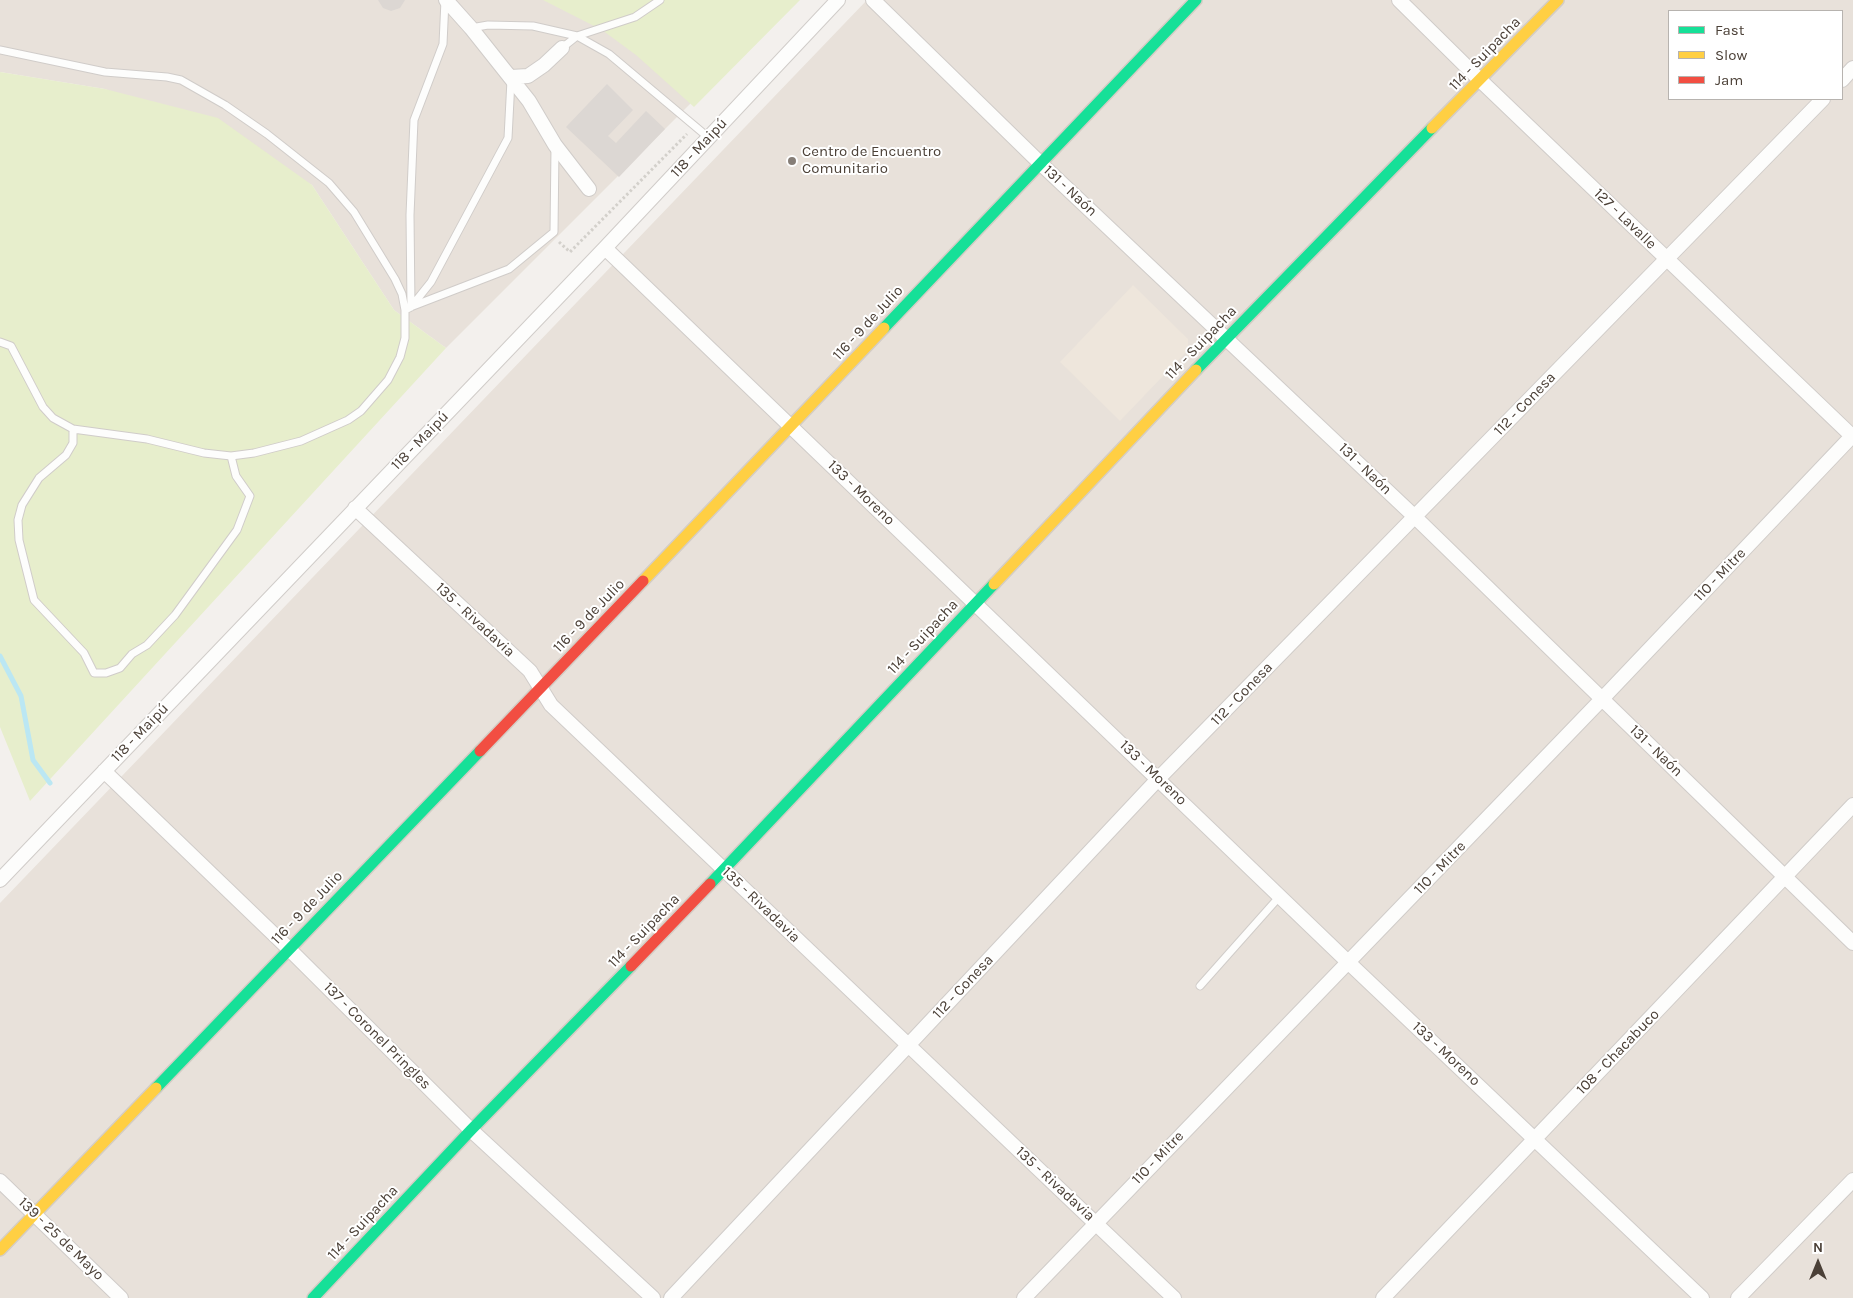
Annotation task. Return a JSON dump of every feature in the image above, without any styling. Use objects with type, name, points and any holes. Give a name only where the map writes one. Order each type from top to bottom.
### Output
[{"type":"street","points":[[446,0],[511,77],[529,101],[555,145],[589,189]]},
{"type":"street","name":"118 - Maipú","points":[[0,880],[605,248],[838,0]]},
{"type":"street","name":"131 - Naón","points":[[873,0],[1039,162],[1415,517],[1853,943]]},
{"type":"street","name":"116 - 9 de Julio","points":[[0,1250],[288,948],[791,427],[1039,162],[1196,0]]},
{"type":"street","name":"127 - Lavalle","points":[[1399,0],[1666,259],[1853,436]]},
{"type":"street","name":"114 - Suipacha","points":[[313,1298],[471,1130],[724,870],[1226,338],[1558,0]]},
{"type":"street","points":[[511,77],[528,76],[544,65],[562,48]]},
{"type":"street","points":[[1843,79],[1853,68]]},
{"type":"street","name":"112 - Conesa","points":[[671,1298],[1159,778],[1822,100]]},
{"type":"street","name":"133 - Moreno","points":[[605,248],[1159,778],[1349,963],[1702,1298]]},
{"type":"street","name":"110 - Mitre","points":[[1024,1298],[1349,963],[1853,436]]},
{"type":"street","name":"135 - Rivadavia","points":[[355,508],[530,671],[551,705],[907,1046],[1096,1222],[1174,1298]]},
{"type":"street","name":"137 - Coronel Pringles","points":[[104,771],[288,948],[471,1130],[653,1298]]},
{"type":"street","name":"108 - Chacabuco","points":[[1382,1298],[1786,878],[1853,805]]},
{"type":"street","points":[[1738,1298],[1853,1180]]},
{"type":"street","name":"139 - 25 de Mayo","points":[[0,1181],[121,1298]]},
{"type":"lane","points":[[0,342],[11,346],[43,407],[53,418],[73,429],[147,439],[204,454],[231,456],[254,454],[301,441],[348,420],[361,410],[388,380],[400,357],[405,338],[408,309],[414,120],[443,44],[446,0]]},
{"type":"lane","points":[[562,48],[577,36],[635,17],[660,0]]},
{"type":"lane","points":[[471,28],[488,25],[533,26],[577,36],[609,54],[709,138]]},
{"type":"lane","points":[[0,50],[105,72],[167,77],[181,80],[225,105],[268,134],[329,183],[354,212],[396,279],[408,309]]},
{"type":"lane","points":[[408,309],[431,282],[508,138],[511,77]]},
{"type":"lane","points":[[408,309],[508,269],[554,232],[555,145]]},
{"type":"lane","points":[[73,429],[72,442],[66,455],[39,478],[22,505],[18,520],[18,540],[34,600],[84,653],[94,673],[106,673],[120,668],[132,654],[147,644],[175,615],[237,530],[250,496],[236,476],[231,456]]},
{"type":"lane","points":[[1200,986],[1280,896]]},
{"type":"path","points":[[558,241],[570,252],[695,126]]},
{"type":"shaded area","points":[[0,0],[794,0],[446,348],[394,310],[312,185],[105,89],[0,72]]},
{"type":"shaded area","points":[[867,0],[1853,0],[1853,1298],[0,1298],[0,903]]},
{"type":"shaded area","points":[[1133,285],[1188,339],[1188,350],[1120,421],[1060,362]]},
{"type":"green space","points":[[543,0],[800,0],[694,107],[636,55],[602,30]]},
{"type":"green space","points":[[0,72],[105,89],[218,118],[312,185],[394,310],[446,348],[30,801],[0,727]]},
{"type":"building","points":[[378,0],[405,0],[400,8],[391,11],[383,8]]},
{"type":"building","points":[[607,84],[633,110],[608,136],[616,143],[646,111],[665,129],[619,177],[566,127]]},
{"type":"waterway","points":[[0,656],[21,696],[33,760],[50,783]]},
{"type":"traffic: fast","points":[[884,328],[1196,0]]},
{"type":"traffic: fast","points":[[1196,370],[1432,128]]},
{"type":"traffic: fast","points":[[710,884],[994,584]]},
{"type":"traffic: fast","points":[[156,1088],[480,751]]},
{"type":"traffic: fast","points":[[313,1298],[471,1130],[631,966]]},
{"type":"traffic: slow","points":[[1432,128],[1558,0]]},
{"type":"traffic: slow","points":[[643,581],[884,328]]},
{"type":"traffic: slow","points":[[994,584],[1196,370]]},
{"type":"traffic: slow","points":[[0,1250],[156,1088]]},
{"type":"traffic: jam","points":[[480,751],[643,581]]},
{"type":"traffic: jam","points":[[631,966],[710,884]]},
{"type":"place","name":"Centro de Encuentro Comunitario","points":[[792,161]]}]
